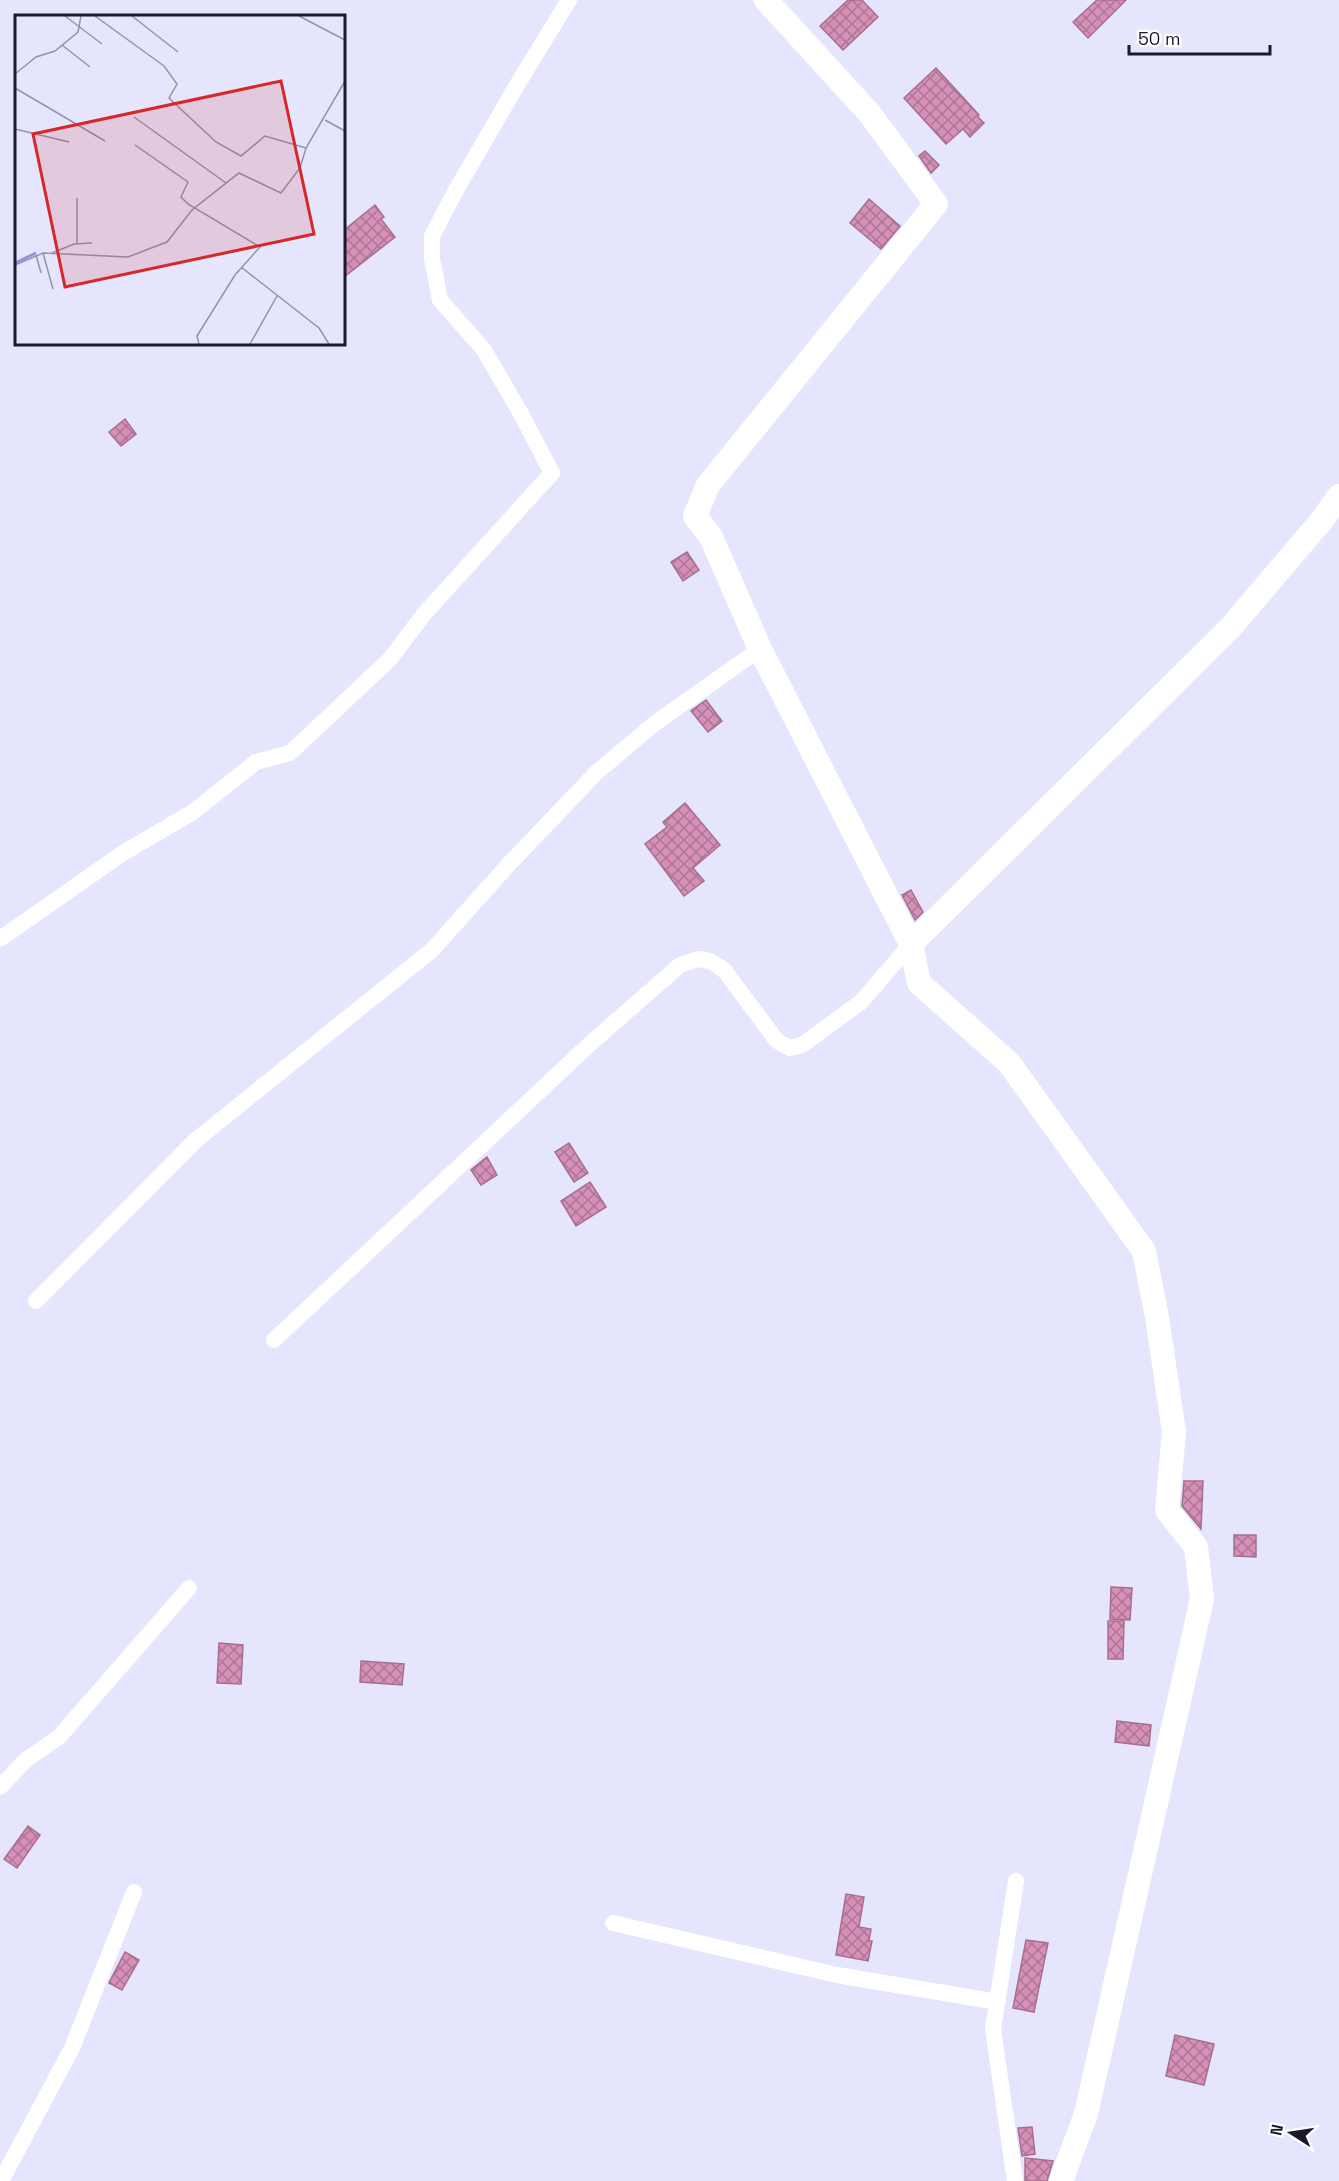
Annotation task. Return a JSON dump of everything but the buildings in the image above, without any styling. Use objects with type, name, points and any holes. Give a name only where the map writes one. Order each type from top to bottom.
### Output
[{"type":"street","points":[[0,939],[123,853],[194,812],[256,762],[290,753],[390,659],[424,614],[552,473],[484,350],[440,300],[432,259],[432,236],[514,90],[569,0]]},
{"type":"street","points":[[766,0],[870,114],[936,204],[708,485],[695,516],[711,537],[760,649],[911,944],[918,983],[1009,1063],[1144,1251],[1174,1432],[1167,1510],[1196,1547],[1202,1599],[1086,2114],[1061,2181]]},
{"type":"street","points":[[274,1340],[591,1043],[680,965],[698,959],[710,961],[724,969],[777,1041],[790,1048],[802,1045],[861,1002],[911,944],[1230,628],[1322,520],[1339,496]]},
{"type":"street","points":[[36,1301],[196,1140],[432,950],[509,864],[597,772],[654,724],[760,649]]},
{"type":"street","points":[[0,1787],[27,1759],[58,1737],[189,1588]]},
{"type":"street","points":[[1015,2181],[993,2029],[1016,1881]]},
{"type":"street","points":[[1,2181],[72,2048],[134,1892]]},
{"type":"street","points":[[613,1923],[837,1975],[998,2002]]}]
